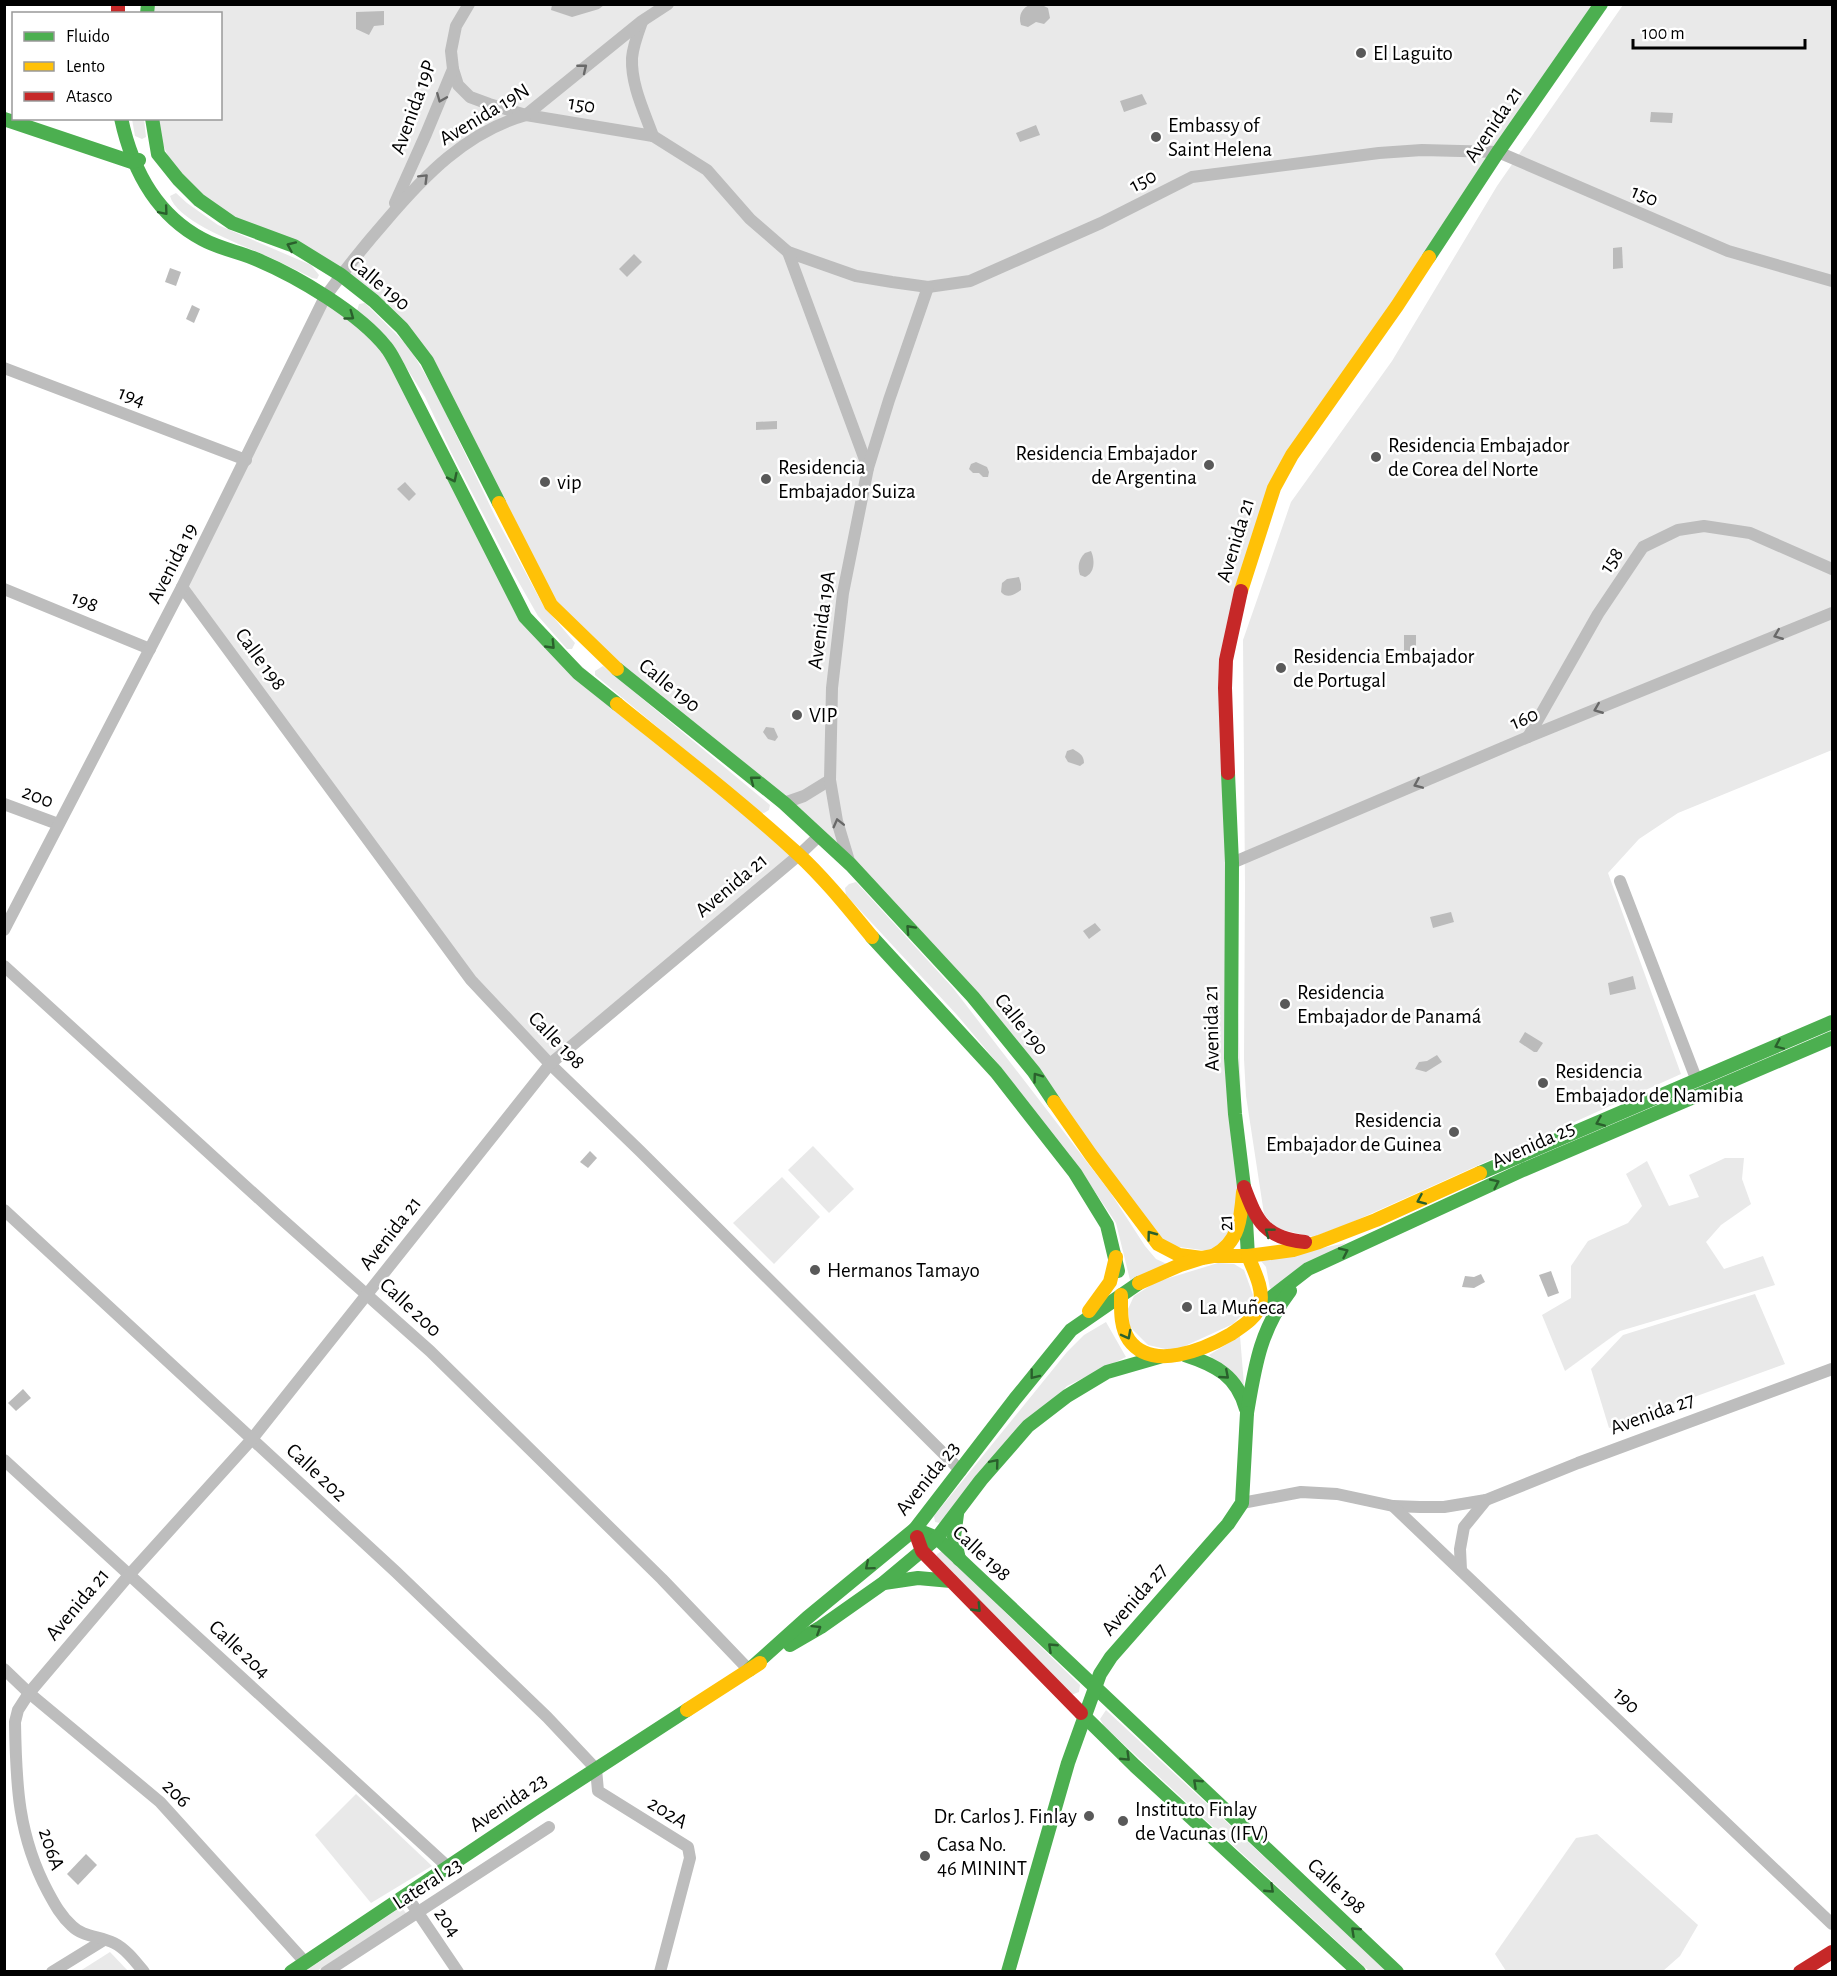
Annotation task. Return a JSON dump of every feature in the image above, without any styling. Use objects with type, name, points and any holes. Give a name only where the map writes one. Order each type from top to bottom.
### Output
[{"type":"main road","name":"Avenida 21","points":[[1244,1187],[1234,1114],[1231,1058],[1232,863],[1225,688],[1226,660],[1236,608],[1274,488],[1292,455],[1397,306],[1498,152],[1601,4]]},
{"type":"main road","points":[[4,119],[132,162],[158,154],[152,120]]},
{"type":"main road","name":"Calle 190","points":[[122,120],[132,162],[165,214],[203,240],[262,262],[325,297],[385,345],[525,617],[700,738],[774,814],[799,855],[840,876],[973,997],[1027,1064],[1091,1155],[1158,1244],[1179,1255],[1207,1257]]},
{"type":"main road","name":"Calle 190","points":[[158,154],[199,200],[232,223],[294,246],[341,275],[402,328],[427,361],[551,605],[587,662],[694,766],[774,814],[819,836],[877,943],[996,1072],[1068,1164],[1107,1225],[1116,1257],[1120,1295]]},
{"type":"main road","name":"Avenida 25","points":[[1248,1256],[1293,1250],[1376,1220],[1534,1149],[1833,1022]]},
{"type":"main road","name":"Avenida 25","points":[[1260,1306],[1308,1269],[1523,1170],[1833,1038]]},
{"type":"main road","points":[[1244,1187],[1256,1218],[1271,1234],[1291,1242],[1319,1242]]},
{"type":"main road","points":[[1207,1257],[1248,1256],[1258,1280],[1260,1306],[1251,1319],[1220,1342],[1185,1355],[1159,1357],[1136,1347],[1127,1340],[1119,1311],[1120,1295],[1136,1284],[1180,1265],[1207,1257],[1223,1253],[1232,1242],[1241,1215],[1244,1187]]},
{"type":"main road","name":"21","points":[[1244,1187],[1248,1256]]},
{"type":"main road","points":[[1071,1330],[1090,1310],[1110,1282],[1116,1257]]},
{"type":"main road","points":[[1247,1413],[1257,1351],[1268,1323],[1279,1304],[1308,1269]]},
{"type":"main road","name":"Avenida 23","points":[[749,1670],[807,1618],[915,1529],[1071,1330],[1120,1295]]},
{"type":"main road","points":[[1242,1503],[1251,1319]]},
{"type":"main road","points":[[1185,1355],[1203,1360],[1222,1371],[1239,1388],[1247,1413]]},
{"type":"main road","name":"Avenida 23","points":[[291,1971],[596,1769],[749,1670],[821,1627],[882,1584],[937,1538],[1028,1426],[1067,1396],[1107,1372],[1159,1357]]},
{"type":"main road","name":"Avenida 27","points":[[1008,1971],[1068,1763],[1094,1687],[1111,1657],[1228,1524],[1242,1503]]},
{"type":"main road","points":[[959,1509],[954,1524],[953,1540],[959,1559]]},
{"type":"main road","name":"Calle 198","points":[[915,1529],[937,1538],[1397,1971]]},
{"type":"main road","name":"Calle 198","points":[[915,1529],[922,1551],[1084,1716],[1135,1766],[1359,1971]]},
{"type":"main road","points":[[882,1584],[919,1577],[951,1581]]},
{"type":"main road","points":[[1800,1971],[1833,1952]]},
{"type":"street","name":"Avenida 19P","points":[[385,222],[453,69],[451,51],[456,26],[469,4]]},
{"type":"street","name":"Avenida 19N","points":[[385,222],[428,174],[471,139],[507,121],[526,115],[642,21],[668,4]]},
{"type":"street","points":[[642,21],[632,57],[633,74],[653,136]]},
{"type":"street","name":"150","points":[[453,69],[458,85],[470,97],[526,115],[653,136],[707,170],[750,219],[788,252],[856,276],[928,287],[970,281],[1101,223],[1192,177],[1379,153],[1422,150],[1498,152],[1728,251],[1833,281]]},
{"type":"street","name":"Avenida 19","points":[[4,930],[182,587],[325,297],[385,222]]},
{"type":"street","points":[[788,252],[868,468]]},
{"type":"street","name":"Avenida 19A","points":[[840,876],[837,821],[830,780],[831,688],[843,593],[868,468],[928,287]]},
{"type":"street","name":"194","points":[[4,368],[246,460]]},
{"type":"street","name":"158","points":[[1528,737],[1598,614],[1643,548],[1678,530],[1704,526],[1750,533],[1833,569]]},
{"type":"street","name":"Calle 198","points":[[182,587],[471,980],[550,1064],[961,1470]]},
{"type":"street","name":"198","points":[[4,589],[150,649]]},
{"type":"street","name":"160","points":[[1232,863],[1528,737],[1833,613]]},
{"type":"street","points":[[774,814],[830,780]]},
{"type":"street","name":"200","points":[[4,804],[58,824]]},
{"type":"street","name":"Avenida 21","points":[[29,1693],[130,1574],[252,1439],[550,1064],[819,836]]},
{"type":"street","points":[[1620,881],[1697,1081]]},
{"type":"street","name":"Calle 200","points":[[4,966],[430,1351],[662,1579],[749,1670]]},
{"type":"street","name":"Calle 202","points":[[4,1210],[252,1439],[547,1717],[596,1769]]},
{"type":"street","name":"Avenida 27","points":[[1242,1503],[1305,1492],[1336,1494],[1393,1506],[1444,1507],[1486,1500],[1589,1459],[1833,1369]]},
{"type":"street","name":"Calle 204","points":[[4,1460],[448,1867]]},
{"type":"street","name":"Avenida 27","points":[[1461,1570],[1460,1549],[1464,1527],[1486,1500]]},
{"type":"street","name":"190","points":[[1393,1506],[1833,1924]]},
{"type":"street","name":"206","points":[[4,1669],[29,1693],[160,1802],[305,1962]]},
{"type":"street","name":"206A","points":[[29,1693],[18,1710],[15,1722],[18,1801],[27,1844],[39,1875],[58,1912],[73,1928],[116,1944],[144,1971]]},
{"type":"street","name":"202A","points":[[596,1769],[598,1791],[688,1847],[690,1854],[660,1971]]},
{"type":"street","name":"Lateral 23","points":[[326,1971],[549,1827]]},
{"type":"street","name":"204","points":[[406,1895],[458,1971]]},
{"type":"street","points":[[52,1971],[104,1940]]},
{"type":"shaded area","name":"El Laguito","points":[[148,4],[552,4],[552,10],[599,9],[604,4],[1601,5],[1274,488],[1226,660],[1244,1187],[1223,1253],[1158,1244],[1034,1072],[851,865],[551,605],[427,361],[341,275],[232,223],[178,179],[152,120],[222,120],[222,12],[147,12]]},
{"type":"shaded area","points":[[552,4],[604,5],[599,9],[572,17],[551,10]]},
{"type":"shaded area","points":[[1031,4],[1048,8],[1050,18],[1044,24],[1036,22],[1028,27],[1021,25],[1021,12]]},
{"type":"shaded area","points":[[1623,5],[1832,5],[1832,750],[1678,813],[1639,839],[1608,873],[1681,1074],[1348,1224],[1313,1237],[1275,1228],[1264,1214],[1246,1096],[1243,640],[1291,502],[1392,361],[1497,186]]},
{"type":"shaded area","points":[[384,11],[384,25],[374,26],[369,35],[356,29],[356,12]]},
{"type":"shaded area","points":[[1142,94],[1147,104],[1124,112],[1120,101]]},
{"type":"shaded area","points":[[1651,112],[1673,113],[1672,123],[1650,122]]},
{"type":"shaded area","points":[[132,120],[144,120],[146,137],[142,139],[135,136]]},
{"type":"shaded area","points":[[1036,125],[1040,135],[1020,142],[1016,133]]},
{"type":"shaded area","points":[[176,193],[218,225],[311,265],[319,275],[317,279],[196,223],[175,205],[170,196]]},
{"type":"shaded area","points":[[1622,247],[1623,268],[1613,269],[1613,248]]},
{"type":"shaded area","points":[[634,254],[642,262],[627,277],[619,269]]},
{"type":"shaded area","points":[[170,268],[181,272],[176,286],[165,282]]},
{"type":"shaded area","points":[[325,297],[385,345],[525,617],[799,855],[550,1064],[471,980],[182,587]]},
{"type":"shaded area","points":[[365,303],[409,347],[435,391],[495,516],[543,605],[575,643],[572,649],[567,649],[538,616],[451,452],[425,397],[399,356],[357,311],[359,304]]},
{"type":"shaded area","points":[[192,305],[200,309],[194,323],[186,319]]},
{"type":"shaded area","points":[[777,421],[777,429],[756,430],[756,422]]},
{"type":"shaded area","points":[[976,462],[987,467],[988,477],[973,473],[969,469],[971,464]]},
{"type":"shaded area","points":[[405,482],[416,494],[409,501],[397,489]]},
{"type":"shaded area","points":[[1091,551],[1093,566],[1091,573],[1085,577],[1080,575],[1079,563],[1085,553]]},
{"type":"shaded area","points":[[1019,577],[1021,590],[1008,596],[1001,592],[1002,583],[1007,579]]},
{"type":"shaded area","points":[[1404,635],[1416,635],[1416,657],[1404,657]]},
{"type":"shaded area","points":[[603,666],[770,805],[769,810],[764,813],[759,812],[595,675],[595,671]]},
{"type":"shaded area","points":[[766,727],[774,728],[778,737],[775,741],[768,739],[763,732]]},
{"type":"shaded area","points":[[1073,749],[1083,758],[1084,763],[1080,766],[1068,762],[1065,757],[1067,751]]},
{"type":"shaded area","points":[[856,882],[953,988],[1110,1192],[1145,1246],[1156,1259],[1167,1264],[1130,1280],[1116,1223],[1079,1168],[957,1015],[846,895],[845,888]]},
{"type":"shaded area","points":[[1451,912],[1454,922],[1433,928],[1430,917]]},
{"type":"shaded area","points":[[1095,923],[1101,930],[1089,939],[1083,931]]},
{"type":"shaded area","points":[[1633,976],[1636,989],[1610,995],[1608,983]]},
{"type":"shaded area","points":[[1525,1032],[1543,1043],[1537,1052],[1519,1042]]},
{"type":"shaded area","points":[[1437,1055],[1442,1062],[1426,1072],[1415,1069],[1419,1062],[1427,1061]]},
{"type":"shaded area","points":[[813,1146],[854,1189],[829,1213],[788,1170]]},
{"type":"shaded area","points":[[590,1151],[597,1158],[588,1168],[580,1162]]},
{"type":"shaded area","points":[[1725,1158],[1744,1158],[1742,1179],[1751,1204],[1721,1225],[1706,1242],[1724,1269],[1763,1256],[1775,1285],[1620,1331],[1565,1371],[1542,1315],[1571,1298],[1571,1266],[1588,1241],[1628,1223],[1642,1206],[1626,1174],[1647,1161],[1669,1206],[1699,1197],[1689,1175]]},
{"type":"shaded area","points":[[782,1177],[820,1217],[774,1264],[733,1223]]},
{"type":"shaded area","points":[[1346,1243],[1270,1289],[1266,1267],[1261,1261]]},
{"type":"shaded area","points":[[1218,1263],[1234,1264],[1244,1270],[1253,1295],[1249,1308],[1233,1324],[1174,1351],[1148,1345],[1130,1327],[1128,1309],[1134,1296],[1156,1282]]},
{"type":"shaded area","points":[[1551,1271],[1559,1293],[1548,1297],[1539,1275]]},
{"type":"shaded area","points":[[1481,1274],[1485,1282],[1474,1288],[1462,1287],[1465,1276],[1474,1277]]},
{"type":"shaded area","points":[[1755,1294],[1785,1364],[1609,1428],[1591,1369],[1623,1335]]},
{"type":"shaded area","points":[[1106,1322],[1126,1357],[1067,1386],[940,1523],[935,1522],[934,1516],[1067,1352],[1084,1335]]},
{"type":"shaded area","points":[[1240,1336],[1244,1385],[1209,1355]]},
{"type":"shaded area","points":[[23,1389],[31,1398],[16,1411],[8,1403]]},
{"type":"shaded area","points":[[942,1551],[1080,1685],[1079,1692],[1071,1695],[936,1557]]},
{"type":"shaded area","points":[[1106,1710],[1387,1971],[1369,1971],[1104,1726],[1100,1719]]},
{"type":"shaded area","points":[[356,1794],[432,1866],[371,1903],[315,1835]]},
{"type":"shaded area","points":[[1597,1834],[1698,1925],[1680,1956],[1663,1971],[1506,1971],[1495,1954],[1576,1838]]},
{"type":"shaded area","points":[[86,1854],[97,1865],[78,1885],[67,1874]]},
{"type":"shaded area","points":[[401,1907],[406,1913],[317,1971],[304,1972]]},
{"type":"shaded area","points":[[110,1952],[128,1971],[80,1971]]},
{"type":"traffic: fast","points":[[147,12],[148,4]]},
{"type":"traffic: fast","points":[[1429,257],[1498,152],[1601,4]]},
{"type":"traffic: fast","points":[[4,119],[132,162],[139,160]]},
{"type":"traffic: fast","points":[[122,120],[139,172],[148,188],[171,217],[202,239],[258,260],[309,286],[360,321],[386,347],[525,617],[578,673],[617,704]]},
{"type":"traffic: fast","points":[[152,120],[158,154],[199,200],[232,223],[294,246],[341,275],[374,301],[402,328],[427,361],[499,503]]},
{"type":"traffic: fast","points":[[617,669],[784,803],[851,865],[973,997],[1034,1072],[1054,1102]]},
{"type":"traffic: fast","points":[[1228,773],[1232,863],[1231,1058],[1244,1187],[1248,1256]]},
{"type":"traffic: fast","points":[[872,937],[996,1072],[1075,1173],[1107,1225],[1118,1271]]},
{"type":"traffic: fast","points":[[1480,1173],[1832,1022]]},
{"type":"traffic: fast","points":[[1260,1306],[1308,1269],[1523,1170],[1832,1038]]},
{"type":"traffic: fast","points":[[749,1670],[807,1618],[915,1529],[1071,1330],[1139,1283]]},
{"type":"traffic: fast","points":[[1247,1413],[1256,1364],[1265,1334],[1290,1291]]},
{"type":"traffic: fast","points":[[1185,1355],[1224,1373],[1237,1388],[1246,1409]]},
{"type":"traffic: fast","points":[[790,1645],[821,1627],[882,1584],[937,1538],[981,1480],[1028,1426],[1067,1396],[1107,1372],[1159,1357]]},
{"type":"traffic: fast","points":[[1008,1972],[1068,1763],[1100,1674],[1111,1657],[1228,1524],[1242,1503],[1247,1413]]},
{"type":"traffic: fast","points":[[957,1514],[954,1537],[959,1559]]},
{"type":"traffic: fast","points":[[915,1529],[937,1538],[1397,1972]]},
{"type":"traffic: fast","points":[[884,1583],[918,1578],[951,1581]]},
{"type":"traffic: fast","points":[[291,1972],[687,1710]]},
{"type":"traffic: fast","points":[[1081,1713],[1135,1766],[1359,1972]]},
{"type":"traffic: slow","points":[[1241,591],[1274,488],[1292,455],[1429,257]]},
{"type":"traffic: slow","points":[[499,503],[551,605],[617,669]]},
{"type":"traffic: slow","points":[[617,704],[731,796],[798,854],[872,937]]},
{"type":"traffic: slow","points":[[1054,1102],[1158,1244],[1179,1255],[1202,1258]]},
{"type":"traffic: slow","points":[[1139,1283],[1202,1258],[1248,1256],[1293,1250],[1319,1242],[1376,1220],[1480,1173]]},
{"type":"traffic: slow","points":[[1213,1256],[1222,1251],[1237,1229],[1243,1192]]},
{"type":"traffic: slow","points":[[1121,1295],[1124,1330],[1129,1340],[1139,1350],[1151,1355],[1165,1356],[1193,1351],[1231,1334],[1256,1314],[1261,1299],[1260,1286],[1248,1256]]},
{"type":"traffic: slow","points":[[1089,1311],[1110,1282],[1116,1257]]},
{"type":"traffic: slow","points":[[687,1710],[760,1663]]},
{"type":"traffic: jam","points":[[118,4],[118,12]]},
{"type":"traffic: jam","points":[[1228,773],[1226,660],[1241,591]]},
{"type":"traffic: jam","points":[[1244,1187],[1253,1210],[1264,1226],[1280,1237],[1305,1242]]},
{"type":"traffic: jam","points":[[917,1537],[922,1551],[1081,1713]]},
{"type":"traffic: jam","points":[[1800,1972],[1832,1952]]},
{"type":"place","name":"El Laguito","points":[[1361,53]]},
{"type":"place","name":"Embassy of Saint Helena","points":[[1156,137]]},
{"type":"place","name":"Residencia Embajador de Corea del Norte","points":[[1376,457]]},
{"type":"place","name":"Residencia Embajador de Argentina","points":[[1209,465]]},
{"type":"place","name":"Residencia Embajador Suiza","points":[[766,479]]},
{"type":"place","name":"vip","points":[[545,482]]},
{"type":"place","name":"Residencia Embajador de Portugal","points":[[1281,668]]},
{"type":"place","name":"VIP","points":[[797,715]]},
{"type":"place","name":"Residencia Embajador de Panamá","points":[[1285,1004]]},
{"type":"place","name":"Residencia Embajador de Namibia","points":[[1543,1083]]},
{"type":"place","name":"Residencia Embajador de Guinea","points":[[1454,1132]]},
{"type":"place","name":"Hermanos Tamayo","points":[[815,1270]]},
{"type":"place","name":"La Muñeca","points":[[1187,1307]]},
{"type":"place","name":"Dr. Carlos J. Finlay","points":[[1089,1816]]},
{"type":"place","name":"Instituto Finlay de Vacunas (IFV)","points":[[1123,1821]]},
{"type":"place","name":"Casa No. 46 MININT","points":[[925,1856]]}]
